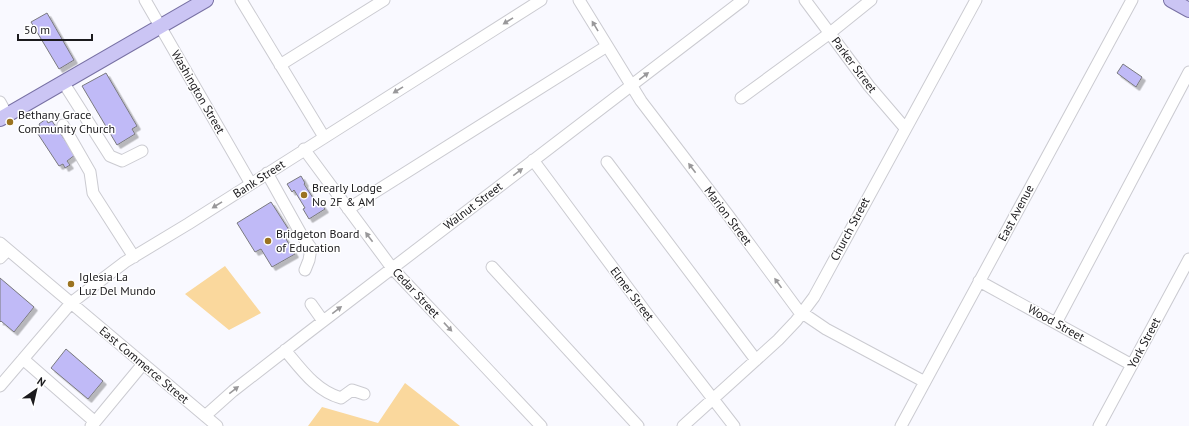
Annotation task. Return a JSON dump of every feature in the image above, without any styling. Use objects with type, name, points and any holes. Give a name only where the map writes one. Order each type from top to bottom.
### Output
[{"type":"main road","points":[[4,117],[206,0]]},
{"type":"main road","points":[[1172,0],[1189,10]]},
{"type":"street","name":"Washington Street","points":[[145,0],[251,184]]},
{"type":"street","points":[[241,0],[324,137]]},
{"type":"street","points":[[280,65],[384,0]]},
{"type":"street","name":"Bank Street","points":[[0,386],[71,303],[134,256],[251,184],[541,0]]},
{"type":"street","name":"Marion Street","points":[[579,0],[641,101],[798,310],[826,330],[925,382]]},
{"type":"street","name":"Walnut Street","points":[[205,416],[233,391],[285,350],[743,0]]},
{"type":"street","name":"Parker Street","points":[[806,0],[869,86],[905,128]]},
{"type":"street","points":[[741,98],[830,33],[871,0]]},
{"type":"street","name":"Church Street","points":[[683,426],[778,340],[802,314],[814,297],[976,0]]},
{"type":"street","name":"East Avenue","points":[[901,426],[1132,0]]},
{"type":"street","points":[[348,209],[607,46]]},
{"type":"street","points":[[1056,323],[1189,72]]},
{"type":"street","points":[[63,82],[110,156],[122,161],[142,151]]},
{"type":"street","points":[[0,102],[4,117]]},
{"type":"street","points":[[63,125],[90,172],[93,193],[134,256]]},
{"type":"street","name":"Cedar Street","points":[[304,149],[392,268],[541,426]]},
{"type":"street","name":"Elmer Street","points":[[533,160],[648,315],[734,426]]},
{"type":"street","points":[[607,162],[756,360]]},
{"type":"street","points":[[267,173],[301,234],[311,248],[309,260],[305,270]]},
{"type":"street","points":[[0,258],[4,246]]},
{"type":"street","name":"East Commerce Street","points":[[4,246],[217,426]]},
{"type":"street","name":"York Street","points":[[1099,426],[1189,260]]},
{"type":"street","points":[[492,267],[638,426]]},
{"type":"street","name":"Wood Street","points":[[979,281],[1132,365]]},
{"type":"street","points":[[311,304],[323,321]]},
{"type":"street","points":[[285,350],[310,379],[331,395],[341,398],[352,390],[364,394]]},
{"type":"street","points":[[23,360],[93,424],[143,364]]},
{"type":"shaded area","points":[[225,266],[261,313],[229,330],[185,294]]},
{"type":"shaded area","points":[[405,383],[460,426],[308,426],[322,407],[378,423]]},
{"type":"building","points":[[47,13],[74,60],[59,69],[31,22]]},
{"type":"building","points":[[1123,64],[1142,77],[1136,87],[1117,73]]},
{"type":"building","points":[[106,73],[137,126],[132,129],[135,134],[117,145],[82,86]]},
{"type":"building","points":[[46,119],[48,123],[52,121],[75,155],[67,161],[70,165],[65,168],[63,164],[59,166],[36,131],[41,128],[39,124]]},
{"type":"building","name":"Brearly Lodge No 2F & AM","points":[[301,176],[305,183],[304,184],[315,201],[318,199],[325,209],[309,219],[303,209],[305,208],[294,190],[292,192],[287,184]]},
{"type":"building","name":"Bridgeton Board of Education","points":[[271,202],[289,230],[283,234],[295,254],[272,267],[261,249],[255,252],[237,223]]},
{"type":"building","points":[[0,278],[34,307],[14,332],[1,321],[0,322]]},
{"type":"building","points":[[66,349],[103,381],[88,399],[51,368]]},
{"type":"place","name":"Bethany Grace Community Church","points":[[10,122]]},
{"type":"place","name":"Brearly Lodge No 2F & AM","points":[[304,195]]},
{"type":"place","name":"Bridgeton Board of Education","points":[[268,241]]},
{"type":"place","name":"Iglesia La Luz Del Mundo","points":[[71,284]]}]
